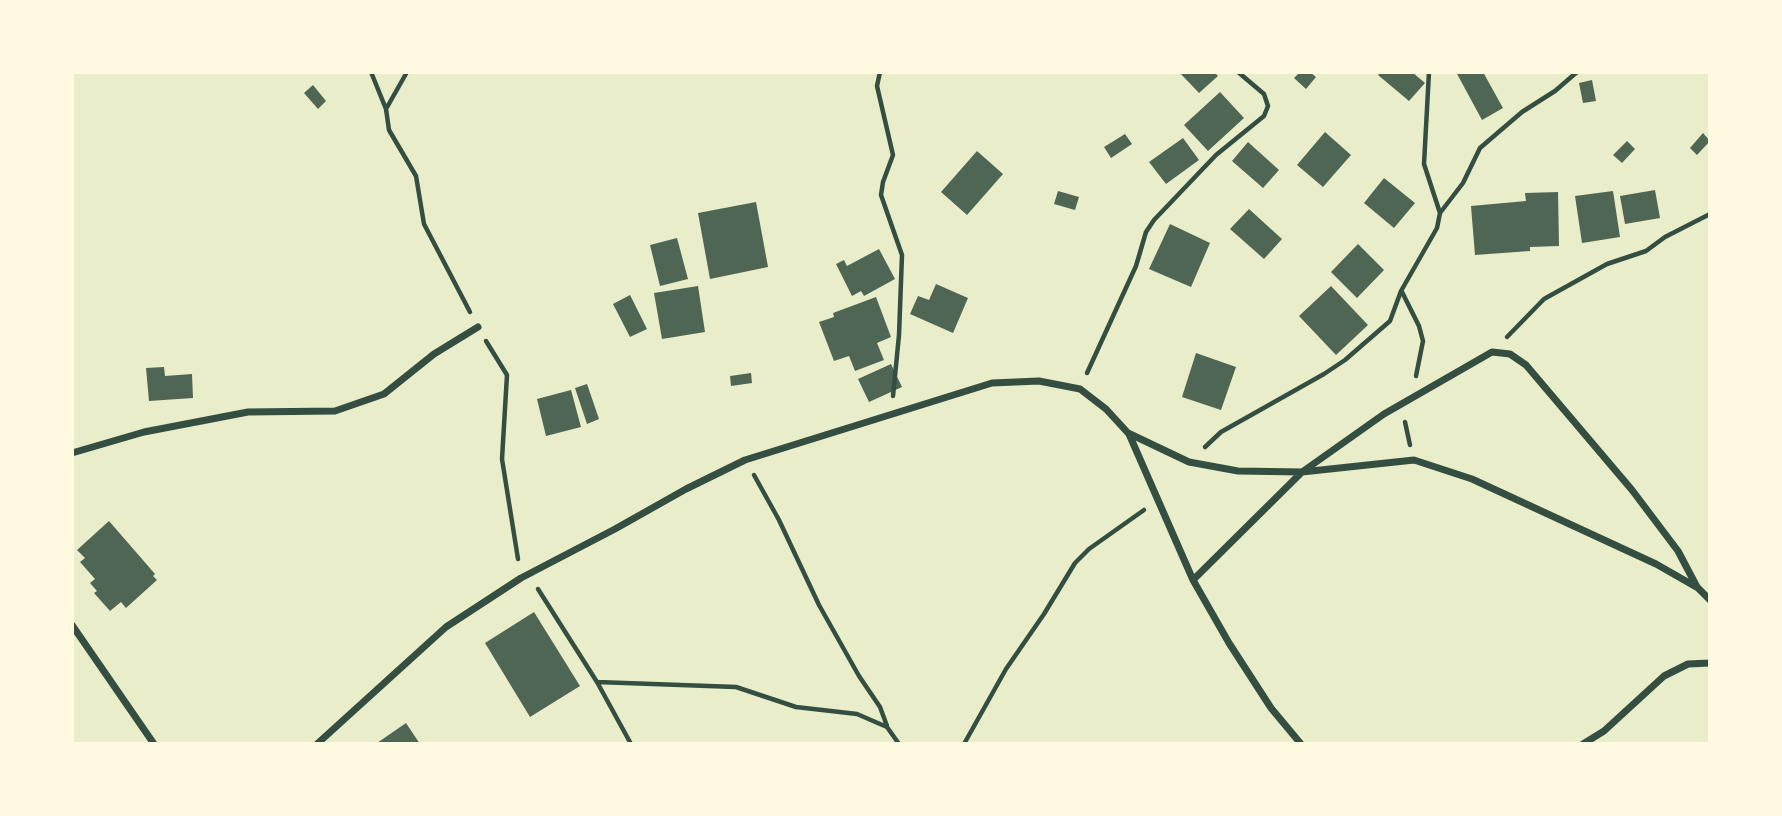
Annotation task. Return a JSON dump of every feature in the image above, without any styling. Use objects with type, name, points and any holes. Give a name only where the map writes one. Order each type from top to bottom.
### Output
[{"type":"street","points":[[72,453],[144,432],[248,412],[335,411],[384,394],[434,354],[478,327]]},
{"type":"street","points":[[1193,580],[1302,472],[1384,414],[1492,352],[1510,354],[1526,366],[1632,490],[1678,551],[1698,588]]},
{"type":"street","points":[[317,744],[446,627],[529,573],[686,489],[745,460],[992,383],[1039,381],[1080,389],[1105,409],[1128,433],[1193,580],[1264,697],[1301,744]]},
{"type":"street","points":[[1128,433],[1189,462],[1238,471],[1302,472],[1414,460],[1472,479],[1656,564],[1698,588],[1710,600]]},
{"type":"street","points":[[72,625],[154,744]]},
{"type":"street","points":[[1583,744],[1604,731],[1664,676],[1688,664],[1710,663]]},
{"type":"path","points":[[386,109],[407,72]]},
{"type":"path","points":[[880,72],[877,86],[893,155],[881,195],[902,256],[899,335],[891,414]]},
{"type":"path","points":[[1080,389],[1136,266],[1146,232],[1154,220],[1216,155],[1264,116],[1268,106],[1264,93],[1238,72]]},
{"type":"path","points":[[1429,72],[1423,164],[1440,213]]},
{"type":"path","points":[[1189,462],[1221,432],[1324,374],[1345,360],[1390,321],[1401,291],[1437,228],[1440,213],[1463,183],[1480,148],[1522,112],[1555,91],[1577,72]]},
{"type":"path","points":[[1492,352],[1544,299],[1607,264],[1647,251],[1665,237],[1710,214]]},
{"type":"path","points":[[1401,291],[1419,326],[1423,341],[1411,399]]},
{"type":"path","points":[[1401,405],[1414,460]]},
{"type":"path","points":[[745,460],[779,520],[819,605],[899,744]]},
{"type":"path","points":[[964,744],[1006,669],[1075,563],[1089,549],[1159,500]]},
{"type":"path","points":[[529,573],[597,682],[631,744]]},
{"type":"path","points":[[597,682],[736,687],[796,707],[856,714],[887,727]]},
{"type":"building","points":[[1179,72],[1214,72],[1218,76],[1199,93]]},
{"type":"building","points":[[1300,72],[1310,72],[1316,77],[1306,89],[1294,78]]},
{"type":"building","points":[[1381,72],[1412,72],[1425,83],[1409,101],[1378,75]]},
{"type":"building","points":[[1456,72],[1483,72],[1503,108],[1482,120]]},
{"type":"building","points":[[1592,80],[1596,101],[1583,103],[1579,83]]},
{"type":"building","points":[[313,85],[326,101],[318,109],[304,93]]},
{"type":"building","points":[[1220,92],[1244,118],[1208,151],[1184,125]]},
{"type":"building","points":[[1325,132],[1351,155],[1323,187],[1297,165]]},
{"type":"building","points":[[1703,133],[1710,141],[1697,155],[1690,148]]},
{"type":"building","points":[[1125,134],[1132,144],[1111,158],[1104,147]]},
{"type":"building","points":[[1183,138],[1199,160],[1166,184],[1149,162]]},
{"type":"building","points":[[1627,141],[1635,149],[1622,163],[1613,155]]},
{"type":"building","points":[[1248,142],[1279,170],[1263,188],[1232,161]]},
{"type":"building","points":[[977,151],[1003,174],[967,215],[941,192]]},
{"type":"building","points":[[1384,178],[1415,203],[1394,228],[1364,203]]},
{"type":"building","points":[[1655,190],[1660,218],[1625,224],[1620,196]]},
{"type":"building","points":[[1058,191],[1079,197],[1075,210],[1054,204]]},
{"type":"building","points":[[1613,191],[1620,237],[1582,243],[1575,196]]},
{"type":"building","points":[[1558,192],[1559,246],[1475,255],[1471,206],[1526,201],[1525,193]]},
{"type":"building","points":[[756,202],[768,267],[710,279],[698,213]]},
{"type":"building","points":[[1249,209],[1282,239],[1264,259],[1230,229]]},
{"type":"building","points":[[1170,224],[1210,243],[1191,287],[1149,269]]},
{"type":"building","points":[[677,238],[688,279],[660,286],[650,245]]},
{"type":"building","points":[[1358,244],[1384,270],[1357,298],[1331,272]]},
{"type":"building","points":[[879,249],[895,279],[864,296],[861,291],[852,296],[836,264],[844,260],[847,266]]},
{"type":"building","points":[[936,284],[968,298],[953,333],[910,314],[918,296],[929,300]]},
{"type":"building","points":[[698,286],[705,332],[662,339],[654,293]]},
{"type":"building","points":[[1331,286],[1368,325],[1336,355],[1299,316]]},
{"type":"building","points":[[630,295],[647,329],[630,337],[613,304]]},
{"type":"building","points":[[876,297],[891,337],[877,343],[884,360],[855,371],[849,356],[834,361],[819,322],[834,317],[833,313]]},
{"type":"building","points":[[1196,353],[1236,367],[1221,410],[1182,397]]},
{"type":"building","points":[[891,364],[902,387],[869,402],[858,379]]},
{"type":"building","points":[[164,367],[165,376],[192,374],[193,398],[149,401],[146,368]]},
{"type":"building","points":[[751,373],[752,383],[731,386],[730,376]]},
{"type":"building","points":[[587,384],[599,419],[587,424],[575,388]]},
{"type":"building","points":[[571,390],[581,427],[546,436],[537,399]]},
{"type":"building","points":[[109,521],[155,574],[153,576],[157,580],[126,608],[121,602],[110,611],[94,593],[97,591],[90,583],[95,579],[80,562],[85,558],[77,550]]},
{"type":"building","points":[[534,612],[580,686],[530,717],[485,643]]},
{"type":"building","points":[[406,723],[420,744],[377,743]]}]
